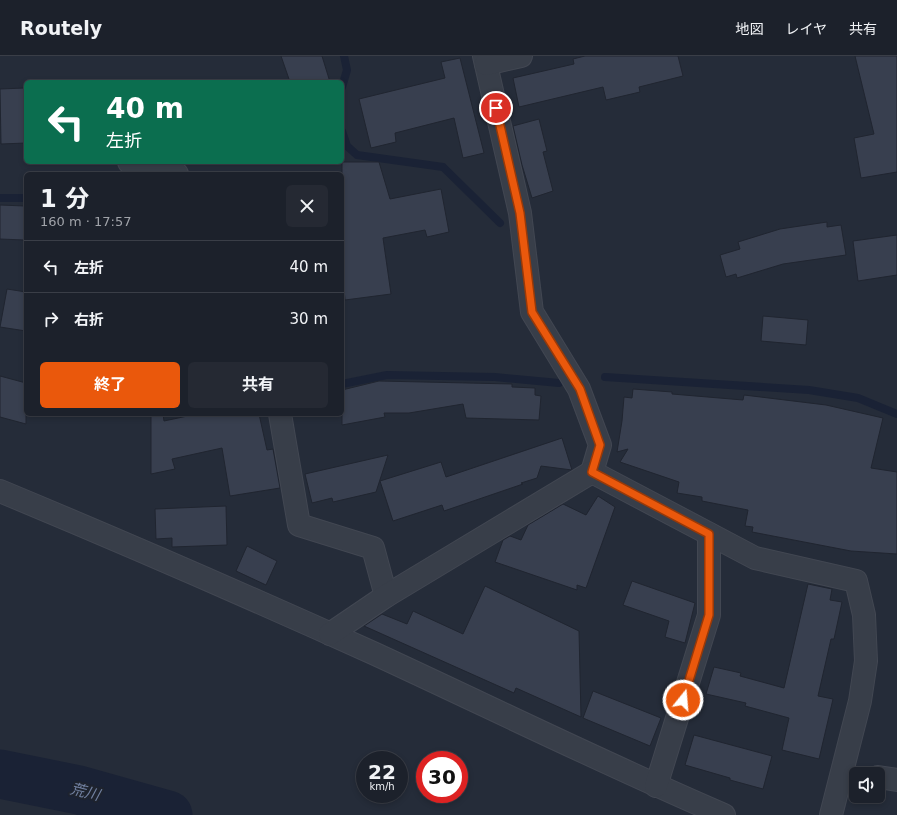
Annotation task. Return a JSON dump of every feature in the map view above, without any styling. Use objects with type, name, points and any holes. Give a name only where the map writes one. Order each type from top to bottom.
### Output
[{"type":"street","points":[[330,634],[386,596],[592,472],[600,445],[580,389],[532,312],[520,213],[485,60],[521,56]]},
{"type":"street","points":[[137,164],[169,172]]},
{"type":"street","points":[[280,416],[299,525],[373,548],[386,596]]},
{"type":"street","points":[[592,472],[755,558],[856,581],[864,615],[866,661],[850,767]]},
{"type":"street","points":[[0,491],[94,529],[330,634],[656,786],[724,815]]},
{"type":"street","points":[[656,786],[709,615],[709,534]]},
{"type":"street","points":[[831,815],[849,773]]},
{"type":"street","points":[[885,778],[897,780]]},
{"type":"building","points":[[281,56],[322,56],[329,80],[289,80]]},
{"type":"building","points":[[585,56],[678,56],[683,76],[639,87],[640,92],[606,100],[603,87],[519,107],[513,78],[574,64],[573,59]]},
{"type":"building","points":[[855,56],[897,56],[897,172],[861,178],[854,138],[874,134]]},
{"type":"building","points":[[460,58],[484,153],[463,158],[454,118],[395,133],[396,142],[371,148],[359,99],[445,78],[441,62]]},
{"type":"building","points":[[24,88],[24,143],[1,144],[0,89]]},
{"type":"building","points":[[539,119],[547,151],[543,152],[553,191],[532,198],[522,165],[513,126]]},
{"type":"building","points":[[344,162],[379,162],[390,199],[441,189],[449,232],[427,237],[425,230],[383,238],[391,294],[345,300],[344,172],[342,172],[342,164],[344,164]]},
{"type":"building","points":[[0,205],[24,206],[24,240],[0,239]]},
{"type":"building","points":[[827,222],[827,227],[841,225],[846,255],[783,264],[737,278],[736,274],[726,277],[720,255],[740,249],[738,242],[780,229]]},
{"type":"building","points":[[897,235],[897,275],[858,281],[853,241]]},
{"type":"building","points":[[7,289],[24,292],[24,331],[0,327]]},
{"type":"building","points":[[763,316],[808,320],[806,345],[761,341]]},
{"type":"building","points":[[0,376],[24,382],[24,416],[26,416],[26,424],[0,417]]},
{"type":"building","points":[[379,381],[512,384],[512,387],[535,388],[535,395],[541,396],[539,420],[466,418],[463,404],[409,413],[384,413],[385,417],[342,425],[342,416],[344,416],[344,390]]},
{"type":"building","points":[[633,389],[743,400],[744,395],[826,405],[883,418],[871,468],[897,472],[897,554],[851,551],[752,532],[753,527],[745,526],[748,510],[702,501],[702,497],[677,493],[679,482],[620,462],[628,449],[617,452],[624,397],[632,398]]},
{"type":"building","points":[[151,416],[163,416],[164,421],[188,416],[259,416],[267,450],[273,449],[280,488],[230,496],[222,448],[172,459],[175,469],[151,474]]},
{"type":"building","points":[[562,438],[572,470],[541,466],[537,478],[521,483],[523,484],[444,511],[442,505],[393,521],[380,481],[441,462],[446,477]]},
{"type":"building","points":[[388,455],[376,492],[333,502],[332,498],[312,503],[305,474]]},
{"type":"building","points":[[598,496],[615,507],[586,588],[577,585],[577,590],[495,562],[503,540],[510,536],[521,540],[528,525],[563,504],[586,515]]},
{"type":"building","points":[[226,506],[227,545],[172,547],[172,538],[156,539],[155,509]]},
{"type":"building","points":[[247,546],[277,561],[266,585],[236,571]]},
{"type":"building","points":[[632,581],[695,603],[685,643],[665,637],[669,621],[623,605]]},
{"type":"building","points":[[808,584],[832,589],[830,600],[842,602],[834,639],[831,639],[818,696],[833,699],[819,759],[782,750],[789,718],[745,706],[746,703],[706,694],[714,667],[741,673],[740,676],[784,688]]},
{"type":"building","points":[[485,586],[579,631],[581,717],[516,688],[514,693],[364,626],[382,614],[407,624],[413,611],[463,634]]},
{"type":"building","points":[[593,691],[661,718],[650,746],[583,718]]},
{"type":"building","points":[[694,735],[772,756],[763,789],[685,765]]},
{"type":"waterway","points":[[344,56],[347,70],[344,80]]},
{"type":"waterway","points":[[344,137],[347,146],[357,155],[443,167],[500,223]]},
{"type":"waterway","points":[[0,198],[24,198]]},
{"type":"waterway","points":[[344,384],[387,375],[495,377],[559,383]]},
{"type":"waterway","points":[[605,377],[809,390],[858,398],[897,414]]},
{"type":"waterway","name":"荒川","points":[[0,774],[79,790],[168,815]]},
{"type":"route","points":[[496,108],[520,213],[532,312],[580,389],[600,445],[592,472],[709,534],[709,615],[683,700]]}]
